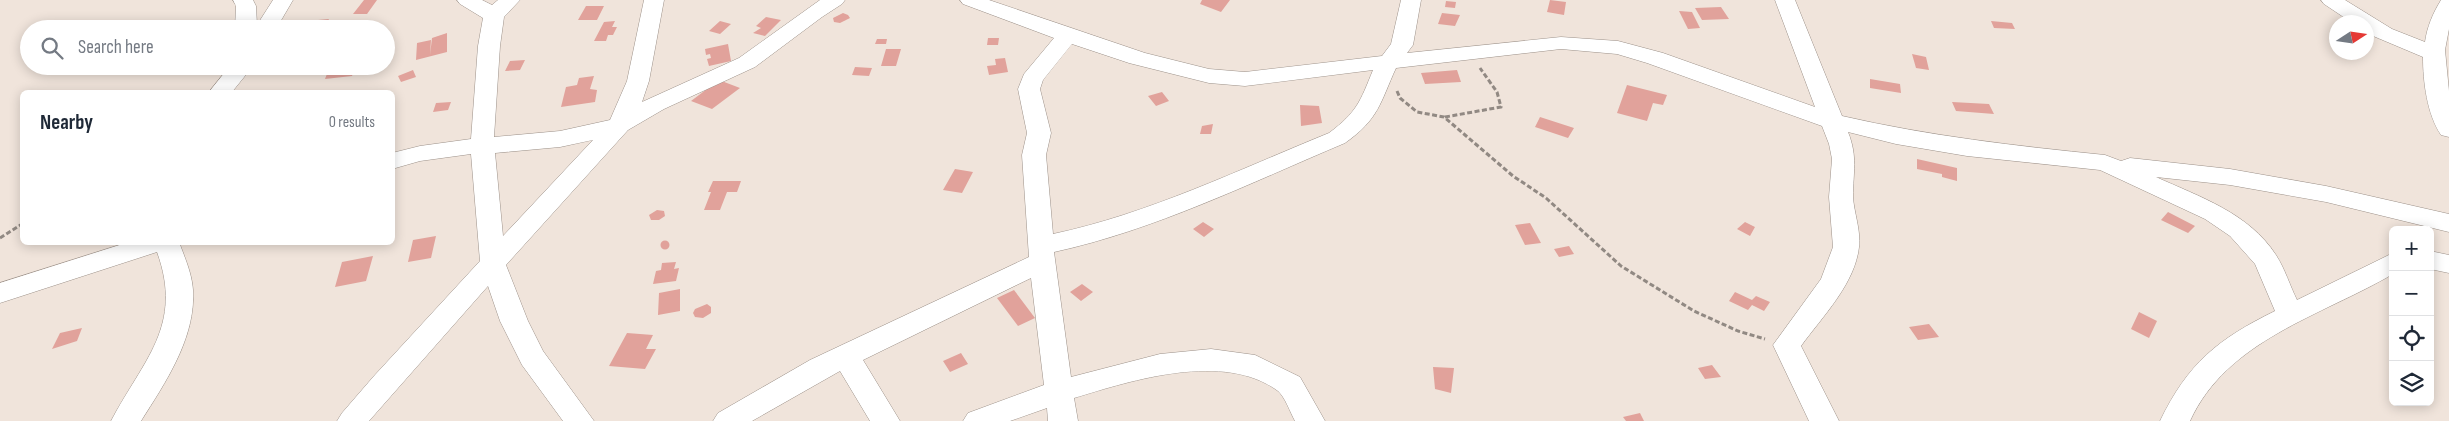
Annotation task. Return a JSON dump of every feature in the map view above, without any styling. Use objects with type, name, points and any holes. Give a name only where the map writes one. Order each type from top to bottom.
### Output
[{"type":"street","points":[[243,0],[246,6],[246,20]]},
{"type":"street","points":[[271,20],[283,0]]},
{"type":"street","points":[[467,0],[502,7],[489,46],[482,145],[493,264],[514,321],[532,357],[579,421]]},
{"type":"street","points":[[352,421],[422,338],[493,264],[618,126],[631,102],[638,82],[654,0]]},
{"type":"street","points":[[395,160],[437,150],[482,145],[547,143],[618,126],[656,104],[731,71],[758,56],[816,11],[838,0]]},
{"type":"street","points":[[970,0],[1016,18],[1169,68],[1218,77],[1266,77],[1387,64],[1469,51],[1562,43],[1618,48],[1655,58],[1832,121],[1896,136],[1967,148],[2230,177],[2326,194],[2443,225]]},
{"type":"street","points":[[728,421],[797,381],[1041,254],[1146,217],[1337,138],[1356,124],[1368,109],[1387,64],[1402,45],[1411,0]]},
{"type":"street","points":[[1786,0],[1832,121],[1845,162],[1841,196],[1846,245],[1843,262],[1836,276],[1787,345],[1824,421]]},
{"type":"street","points":[[2330,0],[2353,15]]},
{"type":"street","points":[[2449,4],[2437,27],[2433,53],[2440,105],[2449,130]]},
{"type":"street","points":[[2374,28],[2384,34],[2433,53]]},
{"type":"street","points":[[1062,421],[1041,254],[1034,156],[1038,132],[1029,89],[1032,79],[1069,34]]},
{"type":"street","points":[[222,90],[234,75]]},
{"type":"street","points":[[2105,163],[2214,213],[2239,230],[2266,260],[2290,315]]},
{"type":"street","points":[[0,293],[151,245]]},
{"type":"street","points":[[126,421],[163,357],[176,322],[181,292],[176,266],[167,245]]},
{"type":"street","points":[[2434,261],[2449,264]]},
{"type":"street","points":[[2175,421],[2190,390],[2218,358],[2251,336],[2389,264]]},
{"type":"street","points":[[846,356],[885,421]]},
{"type":"street","points":[[978,421],[1059,392],[1154,364],[1180,361],[1242,361],[1264,368],[1295,389],[1310,421]]},
{"type":"path","points":[[1387,64],[1400,98],[1417,112],[1444,117],[1500,107],[1502,102],[1469,51]]},
{"type":"path","points":[[1444,117],[1513,176],[1546,198],[1621,266],[1694,311],[1738,331],[1787,345]]},
{"type":"path","points":[[0,238],[20,225]]},
{"type":"building","points":[[364,0],[377,0],[367,14],[353,14]]},
{"type":"building","points":[[1202,0],[1230,0],[1221,12],[1200,4]]},
{"type":"building","points":[[1550,0],[1566,2],[1564,15],[1547,12]]},
{"type":"building","points":[[1446,1],[1456,2],[1455,8],[1445,7]]},
{"type":"building","points":[[586,6],[604,6],[597,20],[578,20]]},
{"type":"building","points":[[1721,7],[1729,19],[1702,20],[1695,8]]},
{"type":"building","points":[[1679,11],[1692,12],[1700,28],[1688,29]]},
{"type":"building","points":[[843,13],[850,18],[840,23],[834,22],[833,18]]},
{"type":"building","points":[[1442,13],[1460,15],[1455,26],[1438,24]]},
{"type":"building","points":[[766,17],[781,20],[765,36],[753,33],[761,28],[756,26]]},
{"type":"building","points":[[615,21],[612,27],[617,27],[613,35],[608,35],[606,41],[594,41],[604,22]]},
{"type":"building","points":[[720,21],[731,24],[720,34],[709,31]]},
{"type":"building","points":[[1991,21],[2012,23],[2015,29],[1994,28]]},
{"type":"building","points":[[447,33],[447,52],[416,60],[417,43],[431,40],[430,55],[432,38]]},
{"type":"building","points":[[988,38],[999,38],[998,45],[987,45]]},
{"type":"building","points":[[877,39],[887,39],[886,44],[875,44]]},
{"type":"building","points":[[728,44],[731,61],[709,66],[707,59],[711,58],[710,54],[706,55],[705,49]]},
{"type":"building","points":[[886,49],[901,49],[896,66],[881,66]]},
{"type":"building","points":[[1912,54],[1926,57],[1929,70],[1916,68]]},
{"type":"building","points":[[1005,58],[1008,72],[989,75],[987,66],[996,65],[995,59]]},
{"type":"building","points":[[525,60],[520,70],[505,71],[510,61]]},
{"type":"building","points":[[855,67],[872,68],[869,76],[852,75]]},
{"type":"building","points":[[413,70],[416,77],[401,82],[398,76]]},
{"type":"building","points":[[1457,70],[1461,82],[1425,84],[1421,73]]},
{"type":"building","points":[[327,75],[352,75],[352,76],[325,79]]},
{"type":"building","points":[[594,76],[590,89],[597,90],[595,102],[561,107],[566,87],[577,85],[579,78]]},
{"type":"building","points":[[1870,79],[1900,84],[1901,93],[1870,88]]},
{"type":"building","points":[[719,80],[740,88],[712,109],[691,101]]},
{"type":"building","points":[[1627,85],[1667,95],[1663,105],[1653,103],[1647,121],[1617,113]]},
{"type":"building","points":[[1162,92],[1169,101],[1156,106],[1148,96]]},
{"type":"building","points":[[451,102],[448,110],[433,112],[436,103]]},
{"type":"building","points":[[1952,102],[1989,104],[1994,114],[1956,111]]},
{"type":"building","points":[[1300,105],[1319,106],[1322,123],[1301,126]]},
{"type":"building","points":[[1540,117],[1574,128],[1568,138],[1535,127]]},
{"type":"building","points":[[1213,124],[1211,134],[1200,134],[1202,126]]},
{"type":"building","points":[[1917,159],[1957,168],[1957,181],[1942,177],[1942,174],[1917,169]]},
{"type":"building","points":[[955,169],[973,172],[962,193],[943,190]]},
{"type":"building","points":[[713,181],[741,181],[737,192],[727,192],[720,210],[704,210],[711,192],[708,192]]},
{"type":"building","points":[[657,210],[664,211],[665,216],[659,220],[651,220],[649,215]]},
{"type":"building","points":[[2168,212],[2195,226],[2188,233],[2161,220]]},
{"type":"building","points":[[1203,222],[1214,229],[1204,237],[1193,229]]},
{"type":"building","points":[[1745,222],[1755,227],[1750,236],[1737,229]]},
{"type":"building","points":[[1530,223],[1541,243],[1525,245],[1515,225]]},
{"type":"building","points":[[436,236],[431,258],[408,262],[413,240]]},
{"type":"building","points":[[665,240],[670,245],[665,250],[660,245]]},
{"type":"building","points":[[1569,246],[1574,254],[1559,257],[1554,249]]},
{"type":"building","points":[[373,256],[366,281],[335,287],[342,262]]},
{"type":"building","points":[[676,262],[674,269],[679,268],[676,281],[653,284],[656,271],[661,270],[662,263]]},
{"type":"building","points":[[1082,284],[1093,292],[1081,301],[1070,292]]},
{"type":"building","points":[[680,289],[680,311],[658,315],[659,293]]},
{"type":"building","points":[[1014,290],[1035,318],[1018,326],[997,298]]},
{"type":"building","points":[[1735,292],[1752,300],[1756,296],[1770,302],[1764,311],[1752,305],[1748,310],[1729,301]]},
{"type":"building","points":[[707,304],[711,307],[711,313],[703,318],[695,317],[693,313],[695,309]]},
{"type":"building","points":[[2139,312],[2157,321],[2149,338],[2131,329]]},
{"type":"building","points":[[1929,324],[1939,337],[1918,340],[1909,327]]},
{"type":"building","points":[[82,328],[77,341],[52,349],[60,333]]},
{"type":"building","points":[[627,333],[653,335],[646,349],[656,349],[645,369],[609,366]]},
{"type":"building","points":[[961,353],[968,364],[950,372],[943,361]]},
{"type":"building","points":[[1712,365],[1721,377],[1705,379],[1698,368]]},
{"type":"building","points":[[1433,367],[1454,368],[1451,393],[1435,389]]},
{"type":"building","points":[[1640,413],[1644,421],[1626,421],[1623,417]]}]
